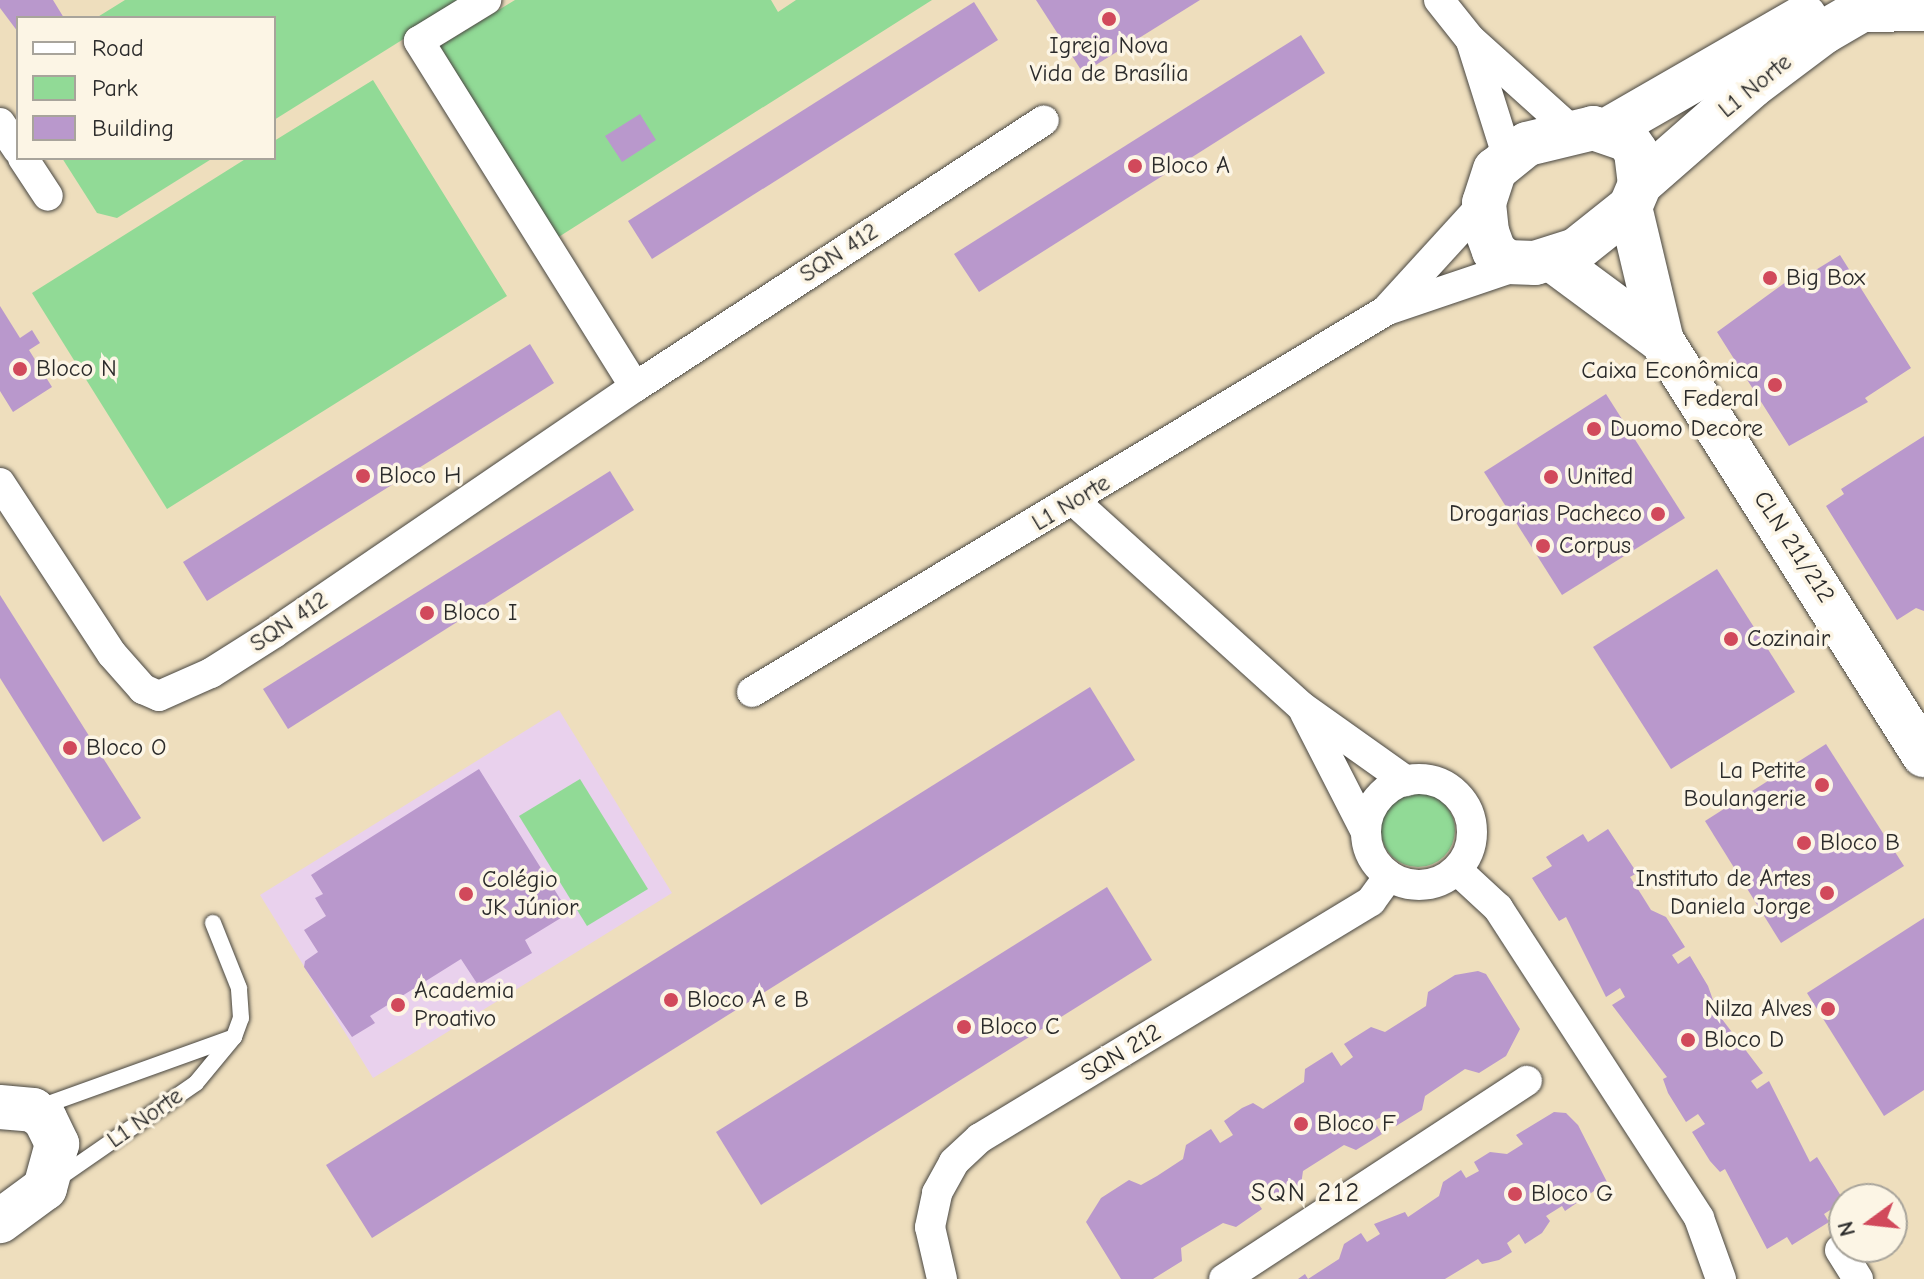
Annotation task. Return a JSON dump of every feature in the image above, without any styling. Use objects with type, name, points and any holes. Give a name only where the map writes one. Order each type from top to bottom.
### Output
[{"type":"street","points":[[486,0],[419,41],[635,387]]},
{"type":"street","points":[[1439,0],[1470,39],[1589,130],[1628,140],[1636,152],[1635,195],[1595,239],[1535,262],[1494,251],[1484,203],[1495,170],[1507,155],[1589,130]]},
{"type":"street","points":[[1857,3],[1924,9]]},
{"type":"street","name":"L1 Norte","points":[[1589,130],[1857,3]]},
{"type":"street","name":"L1 Norte","points":[[1635,195],[1752,86],[1857,3]]},
{"type":"street","points":[[1470,39],[1507,155]]},
{"type":"street","name":"SQN 412","points":[[0,483],[112,654],[143,689],[159,696],[200,679],[274,633],[635,387],[1044,120]]},
{"type":"street","points":[[0,123],[16,147]]},
{"type":"street","points":[[24,160],[48,196]]},
{"type":"street","name":"CLN 211/212","points":[[1635,195],[1662,341],[1924,755]]},
{"type":"street","name":"L1 Norte","points":[[1387,310],[1484,203]]},
{"type":"street","name":"L1 Norte","points":[[752,692],[1387,310],[1535,262]]},
{"type":"street","name":"CLN 211/212","points":[[1535,262],[1662,341]]},
{"type":"street","points":[[1074,501],[1302,707],[1406,781],[1439,783],[1465,805],[1472,839],[1457,870],[1417,886],[1389,876],[1376,864],[1366,832],[1302,707]]},
{"type":"street","points":[[1366,832],[1377,799],[1406,781]]},
{"type":"street","points":[[1457,870],[1498,908],[1699,1218],[1721,1279]]},
{"type":"street","name":"SQN 212","points":[[942,1279],[930,1227],[937,1193],[963,1154],[980,1138],[1371,901],[1389,876]]},
{"type":"street","points":[[1224,1279],[1527,1081]]},
{"type":"street","points":[[0,1221],[45,1188],[57,1155],[55,1133],[16,1109]]},
{"type":"lane","points":[[213,923],[239,988],[241,1018],[234,1037]]},
{"type":"lane","name":"L1 Norte","points":[[16,1109],[234,1037]]},
{"type":"lane","name":"L1 Norte","points":[[45,1188],[196,1083],[234,1037]]},
{"type":"shaded area","name":"Colégio JK Júnior","points":[[559,710],[672,893],[373,1078],[260,895]]},
{"type":"green space","points":[[125,0],[466,0],[276,119],[276,16],[99,16]]},
{"type":"green space","points":[[515,0],[771,0],[778,12],[796,0],[932,0],[557,238],[440,46]]},
{"type":"green space","points":[[373,80],[507,296],[167,509],[32,293],[244,160],[276,160],[276,140]]},
{"type":"green space","points":[[63,160],[210,160],[117,218],[97,213]]},
{"type":"green space","points":[[580,779],[648,889],[587,926],[519,816]]},
{"type":"green space","points":[[1418,793],[1439,799],[1449,809],[1455,830],[1449,851],[1439,861],[1418,867],[1397,861],[1387,851],[1381,830],[1387,809],[1397,799]]},
{"type":"building","points":[[0,0],[53,0],[63,16],[16,16],[16,29],[0,8]]},
{"type":"building","name":"Igreja Nova Vida de Brasília","points":[[1036,0],[1200,0],[1083,73]]},
{"type":"building","points":[[974,2],[998,40],[652,259],[628,221]]},
{"type":"building","name":"Bloco A","points":[[1301,35],[1325,73],[979,292],[954,254]]},
{"type":"building","points":[[640,114],[656,140],[622,162],[605,136]]},
{"type":"building","points":[[1840,255],[1911,368],[1865,398],[1868,402],[1789,446],[1717,332],[1790,279],[1793,284]]},
{"type":"building","name":"Bloco N","points":[[0,306],[20,338],[32,330],[40,343],[29,350],[52,387],[13,412],[0,391]]},
{"type":"building","name":"Bloco H","points":[[530,344],[554,383],[207,601],[183,562]]},
{"type":"building","points":[[1606,394],[1685,518],[1562,595],[1484,472]]},
{"type":"building","points":[[1924,436],[1924,611],[1916,608],[1897,620],[1826,506],[1844,494],[1841,489]]},
{"type":"building","name":"Bloco I","points":[[610,471],[634,510],[288,729],[263,689]]},
{"type":"building","points":[[1717,569],[1795,692],[1671,769],[1593,647]]},
{"type":"building","name":"Bloco O","points":[[0,595],[141,818],[103,842],[0,678]]},
{"type":"building","name":"Bloco A e B","points":[[1090,687],[1135,760],[372,1238],[326,1165]]},
{"type":"building","name":"Bloco B","points":[[1826,744],[1904,866],[1781,943],[1705,821]]},
{"type":"building","points":[[479,769],[569,913],[525,940],[532,953],[478,985],[461,959],[370,1016],[375,1023],[352,1037],[304,967],[305,961],[318,952],[304,930],[326,916],[315,898],[323,894],[311,875]]},
{"type":"building","name":"Bloco D","points":[[1608,829],[1637,873],[1630,877],[1651,910],[1666,917],[1685,947],[1672,955],[1678,964],[1690,956],[1708,986],[1713,1000],[1709,1002],[1763,1073],[1751,1081],[1757,1089],[1769,1081],[1810,1162],[1817,1157],[1833,1183],[1828,1183],[1828,1211],[1824,1214],[1828,1223],[1792,1245],[1787,1237],[1767,1249],[1725,1169],[1720,1172],[1710,1161],[1692,1132],[1705,1124],[1698,1114],[1686,1122],[1668,1093],[1663,1079],[1667,1077],[1612,1005],[1625,997],[1620,988],[1606,997],[1566,917],[1559,921],[1532,878],[1552,866],[1546,857],[1583,834],[1588,842]]},
{"type":"building","name":"Bloco C","points":[[1107,887],[1152,960],[761,1205],[716,1132]]},
{"type":"building","points":[[1924,918],[1924,1090],[1884,1116],[1807,993]]},
{"type":"building","name":"Bloco F","points":[[1478,971],[1486,974],[1520,1029],[1506,1056],[1479,1073],[1465,1069],[1425,1096],[1422,1110],[1396,1126],[1388,1113],[1374,1121],[1382,1134],[1356,1150],[1344,1145],[1303,1171],[1301,1185],[1275,1201],[1268,1190],[1253,1196],[1262,1209],[1236,1227],[1223,1223],[1181,1248],[1182,1261],[1153,1279],[1121,1279],[1086,1222],[1101,1198],[1129,1180],[1141,1185],[1157,1176],[1183,1159],[1186,1145],[1211,1129],[1220,1143],[1233,1135],[1224,1121],[1242,1108],[1253,1103],[1263,1109],[1304,1082],[1305,1069],[1332,1052],[1341,1066],[1353,1057],[1344,1044],[1371,1027],[1385,1032],[1426,1006],[1428,992],[1455,975]]},
{"type":"building","name":"Bloco G","points":[[1554,1112],[1566,1113],[1578,1125],[1607,1182],[1565,1211],[1562,1206],[1546,1216],[1550,1221],[1542,1233],[1525,1244],[1519,1234],[1507,1243],[1512,1252],[1499,1260],[1482,1264],[1478,1259],[1445,1279],[1308,1279],[1339,1259],[1344,1244],[1361,1233],[1367,1242],[1380,1234],[1374,1224],[1405,1212],[1408,1217],[1439,1196],[1443,1182],[1461,1170],[1466,1178],[1479,1171],[1474,1162],[1490,1152],[1507,1154],[1523,1144],[1516,1135]]},
{"type":"place","name":"Igreja Nova Vida de Brasília","points":[[1109,19]]},
{"type":"place","name":"Bloco A","points":[[1135,166]]},
{"type":"place","name":"Big Box","points":[[1770,278]]},
{"type":"place","name":"Bloco N","points":[[20,369]]},
{"type":"place","name":"Caixa Econômica Federal","points":[[1775,385]]},
{"type":"place","name":"Duomo Decore","points":[[1594,429]]},
{"type":"place","name":"Bloco H","points":[[363,476]]},
{"type":"place","name":"United","points":[[1551,477]]},
{"type":"place","name":"Drogarias Pacheco","points":[[1658,514]]},
{"type":"place","name":"Corpus","points":[[1543,546]]},
{"type":"place","name":"Bloco I","points":[[427,613]]},
{"type":"place","name":"Cozinair","points":[[1731,639]]},
{"type":"place","name":"Bloco O","points":[[70,748]]},
{"type":"place","name":"La Petite Boulangerie","points":[[1822,785]]},
{"type":"place","name":"Bloco B","points":[[1804,843]]},
{"type":"place","name":"Instituto de Artes Daniela Jorge","points":[[1827,893]]},
{"type":"place","name":"Colégio JK Júnior","points":[[466,894]]},
{"type":"place","name":"Bloco A e B","points":[[671,1000]]},
{"type":"place","name":"Academia Proativo","points":[[398,1005]]},
{"type":"place","name":"Nilza Alves","points":[[1828,1009]]},
{"type":"place","name":"Bloco C","points":[[964,1027]]},
{"type":"place","name":"Bloco D","points":[[1688,1040]]},
{"type":"place","name":"Bloco F","points":[[1301,1124]]},
{"type":"place","name":"Bloco G","points":[[1515,1194]]},
{"type":"district","name":"SQN 212","points":[[1306,1194]]}]
